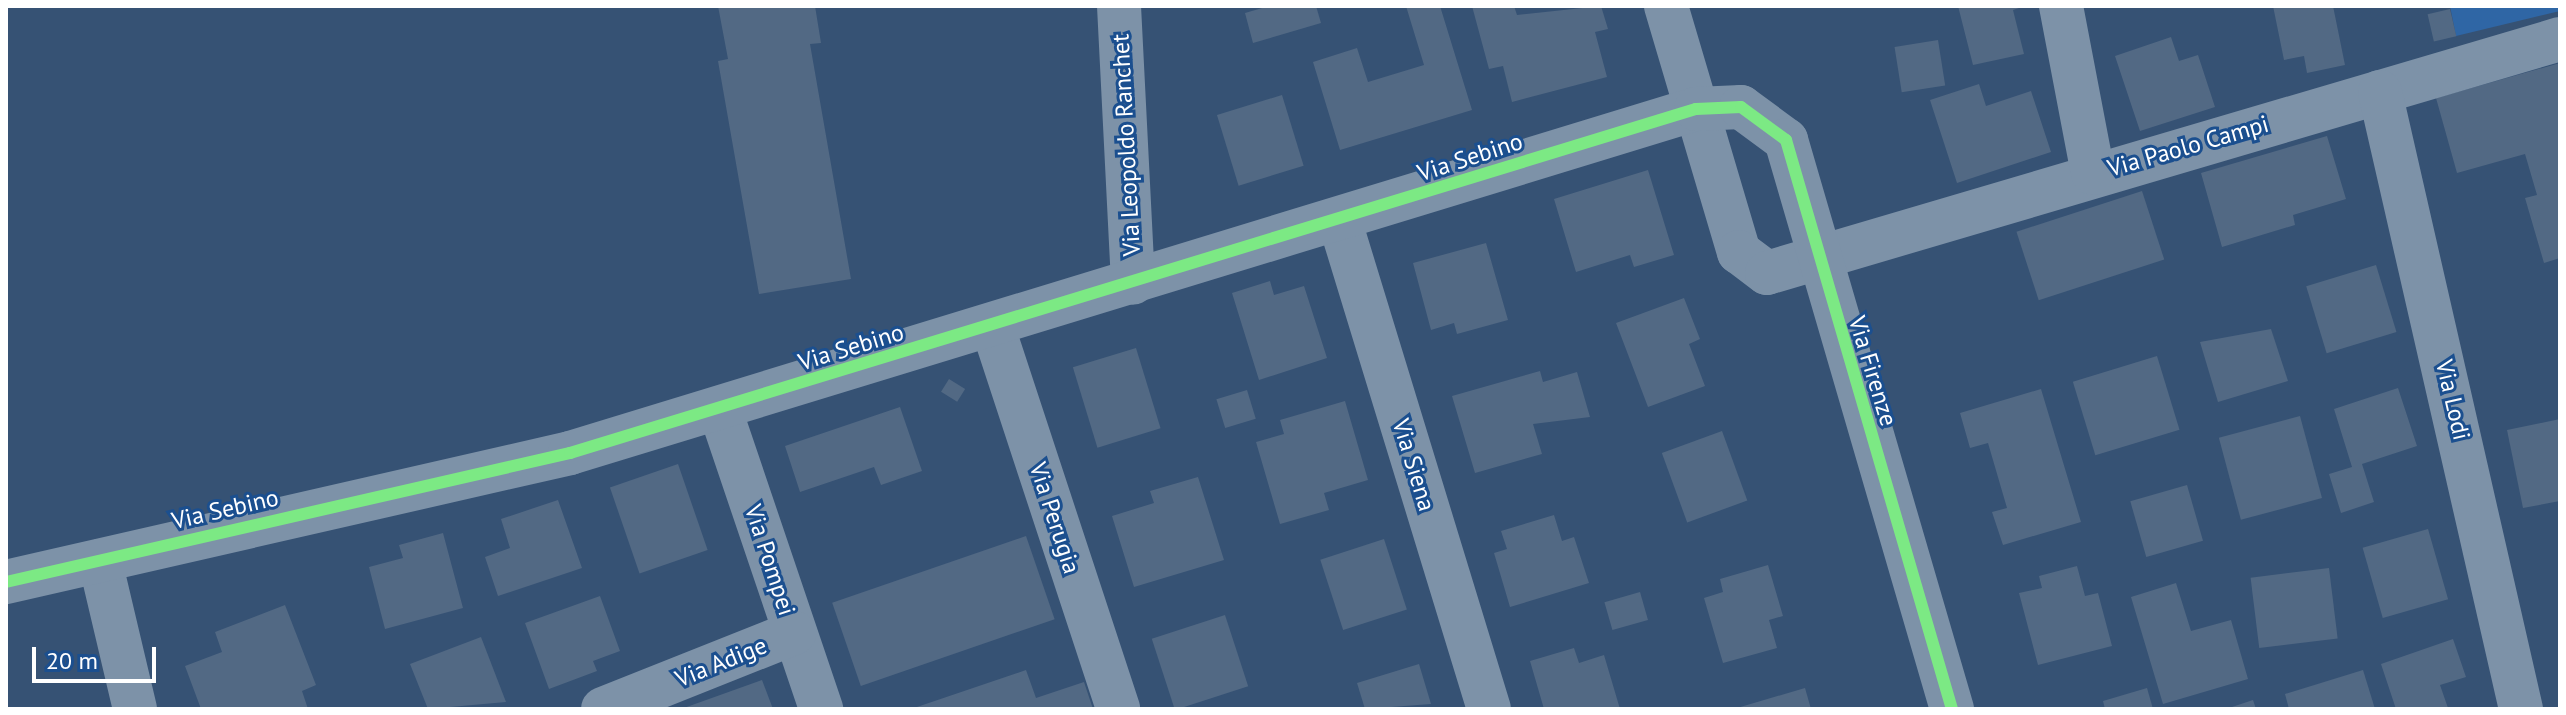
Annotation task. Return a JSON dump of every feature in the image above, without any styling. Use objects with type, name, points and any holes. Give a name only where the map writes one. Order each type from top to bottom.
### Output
[{"type":"street","name":"Via Leopoldo Ranchet","points":[[1119,6],[1133,283]]},
{"type":"street","points":[[1666,6],[1739,252],[1767,273],[1817,261]]},
{"type":"street","points":[[2061,6],[2093,173]]},
{"type":"street","name":"Via Paolo Campi","points":[[1817,261],[2093,173],[2560,39]]},
{"type":"street","name":"Via Lodi","points":[[2380,92],[2521,709]]},
{"type":"street","name":"Via Firenze","points":[[1696,109],[1741,107],[1786,140],[1817,261],[1952,709]]},
{"type":"street","name":"Via Sebino","points":[[6,582],[570,453],[1340,222],[1696,109]]},
{"type":"street","name":"Via Siena","points":[[1340,222],[1489,709]]},
{"type":"street","name":"Via Perugia","points":[[993,328],[1118,709]]},
{"type":"street","name":"Via Pompei","points":[[720,410],[821,709]]},
{"type":"street","points":[[100,561],[135,709]]},
{"type":"street","name":"Via Adige","points":[[603,709],[794,633]]},
{"type":"shaded area","points":[[2450,6],[2560,6],[2560,11],[2456,36]]},
{"type":"building","points":[[718,6],[815,6],[821,43],[810,44],[851,279],[759,294],[718,61],[728,59]]},
{"type":"building","points":[[1269,6],[1316,6],[1321,23],[1253,43],[1245,13]]},
{"type":"building","points":[[1406,6],[1440,6],[1472,110],[1340,150],[1313,62],[1357,48],[1368,82],[1424,65]]},
{"type":"building","points":[[1472,6],[1514,6],[1517,15],[1601,6],[1608,29],[1595,32],[1607,77],[1512,102],[1503,66],[1489,69]]},
{"type":"building","points":[[1958,6],[2025,6],[2013,10],[2024,54],[1973,65]]},
{"type":"building","points":[[2273,6],[2333,6],[2345,65],[2307,73],[2304,56],[2284,60]]},
{"type":"building","points":[[2450,9],[2456,36],[2434,41],[2428,14]]},
{"type":"building","points":[[2171,37],[2179,61],[2198,55],[2215,107],[2140,131],[2115,56]]},
{"type":"building","points":[[1938,40],[1945,85],[1902,92],[1895,47]]},
{"type":"building","points":[[2560,63],[2560,258],[2544,263],[2525,198],[2537,195],[2525,154],[2457,173],[2436,98]]},
{"type":"building","points":[[1979,84],[1986,106],[2031,91],[2051,152],[1957,183],[1930,100]]},
{"type":"building","points":[[1282,95],[1304,166],[1239,186],[1217,115]]},
{"type":"building","points":[[2327,136],[2346,199],[2293,215],[2295,225],[2222,247],[2201,173]]},
{"type":"building","points":[[1648,170],[1674,255],[1634,267],[1630,255],[1576,272],[1554,199]]},
{"type":"building","points":[[2142,191],[2164,259],[2039,300],[2016,232]]},
{"type":"building","points":[[1486,243],[1508,320],[1457,334],[1454,323],[1431,330],[1413,263]]},
{"type":"building","points":[[2376,265],[2396,332],[2327,353],[2306,286]]},
{"type":"building","points":[[1270,281],[1274,295],[1304,286],[1327,358],[1259,380],[1232,293]]},
{"type":"building","points":[[1684,298],[1700,339],[1689,344],[1705,386],[1648,407],[1616,323]]},
{"type":"building","points":[[2271,329],[2288,381],[2218,402],[2200,342]]},
{"type":"building","points":[[1136,348],[1161,428],[1097,448],[1073,367]]},
{"type":"building","points":[[2157,356],[2180,430],[2095,455],[2073,382]]},
{"type":"building","points":[[1540,371],[1543,382],[1577,372],[1590,417],[1533,424],[1542,454],[1475,473],[1452,396]]},
{"type":"building","points":[[949,379],[965,389],[957,402],[941,392]]},
{"type":"building","points":[[2398,388],[2417,446],[2362,464],[2374,502],[2341,513],[2329,474],[2352,467],[2334,409]]},
{"type":"building","points":[[2041,389],[2081,522],[2003,545],[1992,512],[2007,508],[1988,443],[1970,448],[1960,413]]},
{"type":"building","points":[[1247,390],[1256,419],[1225,428],[1216,399]]},
{"type":"building","points":[[1345,401],[1368,480],[1324,493],[1329,510],[1280,524],[1256,442],[1284,434],[1280,420]]},
{"type":"building","points":[[900,407],[922,471],[881,485],[874,467],[800,492],[785,446]]},
{"type":"building","points":[[2300,416],[2322,498],[2241,520],[2219,438]]},
{"type":"building","points":[[2560,419],[2560,501],[2523,508],[2507,430]]},
{"type":"building","points":[[1722,431],[1747,501],[1687,522],[1662,453]]},
{"type":"building","points":[[678,464],[708,550],[640,573],[610,487]]},
{"type":"building","points":[[1198,477],[1224,560],[1134,587],[1112,516],[1154,503],[1150,491]]},
{"type":"building","points":[[2187,485],[2203,541],[2146,557],[2130,501]]},
{"type":"building","points":[[558,500],[582,568],[498,596],[485,557],[510,548],[501,519]]},
{"type":"building","points":[[1554,515],[1562,541],[1574,537],[1589,583],[1510,607],[1494,553],[1507,549],[1501,531]]},
{"type":"building","points":[[2428,529],[2448,599],[2383,618],[2363,548]]},
{"type":"building","points":[[443,533],[463,608],[385,629],[369,567],[403,558],[399,545]]},
{"type":"building","points":[[1026,536],[1055,619],[861,686],[832,603]]},
{"type":"building","points":[[1384,539],[1407,609],[1343,630],[1320,560]]},
{"type":"building","points":[[1768,565],[1783,616],[1769,620],[1777,648],[1723,663],[1704,598],[1723,592],[1720,579]]},
{"type":"building","points":[[2077,566],[2085,596],[2098,593],[2112,646],[2038,665],[2019,593],[2042,588],[2039,576]]},
{"type":"building","points":[[2329,568],[2338,638],[2259,648],[2251,578]]},
{"type":"building","points":[[2176,583],[2191,631],[2231,620],[2248,679],[2163,704],[2131,597]]},
{"type":"building","points":[[1640,592],[1648,620],[1612,630],[1604,602]]},
{"type":"building","points":[[600,596],[620,651],[593,661],[597,671],[549,689],[525,623]]},
{"type":"building","points":[[285,605],[316,685],[302,691],[308,709],[201,709],[185,666],[222,652],[215,632]]},
{"type":"building","points":[[1225,615],[1248,686],[1175,709],[1152,639]]},
{"type":"building","points":[[481,637],[506,702],[428,709],[410,664]]},
{"type":"building","points":[[2453,639],[2466,677],[2440,685],[2448,708],[2396,709],[2381,664]]},
{"type":"building","points":[[1574,648],[1579,663],[1604,655],[1620,709],[1544,709],[1530,661]]},
{"type":"building","points":[[1419,664],[1431,704],[1365,709],[1357,683]]},
{"type":"building","points":[[1026,670],[1036,698],[1084,682],[1093,709],[911,709]]},
{"type":"building","points":[[2363,670],[2375,709],[2289,709],[2285,694]]},
{"type":"building","points":[[762,680],[773,709],[681,709]]},
{"type":"building","points":[[1805,688],[1811,709],[1737,709],[1737,708]]},
{"type":"building","points":[[2147,688],[2153,709],[2105,709],[2103,701]]},
{"type":"building","points":[[2253,700],[2256,709],[2229,709],[2229,708]]},
{"type":"cycle path","points":[[6,582],[570,453],[1696,109],[1741,107],[1786,140],[1952,709]]}]
